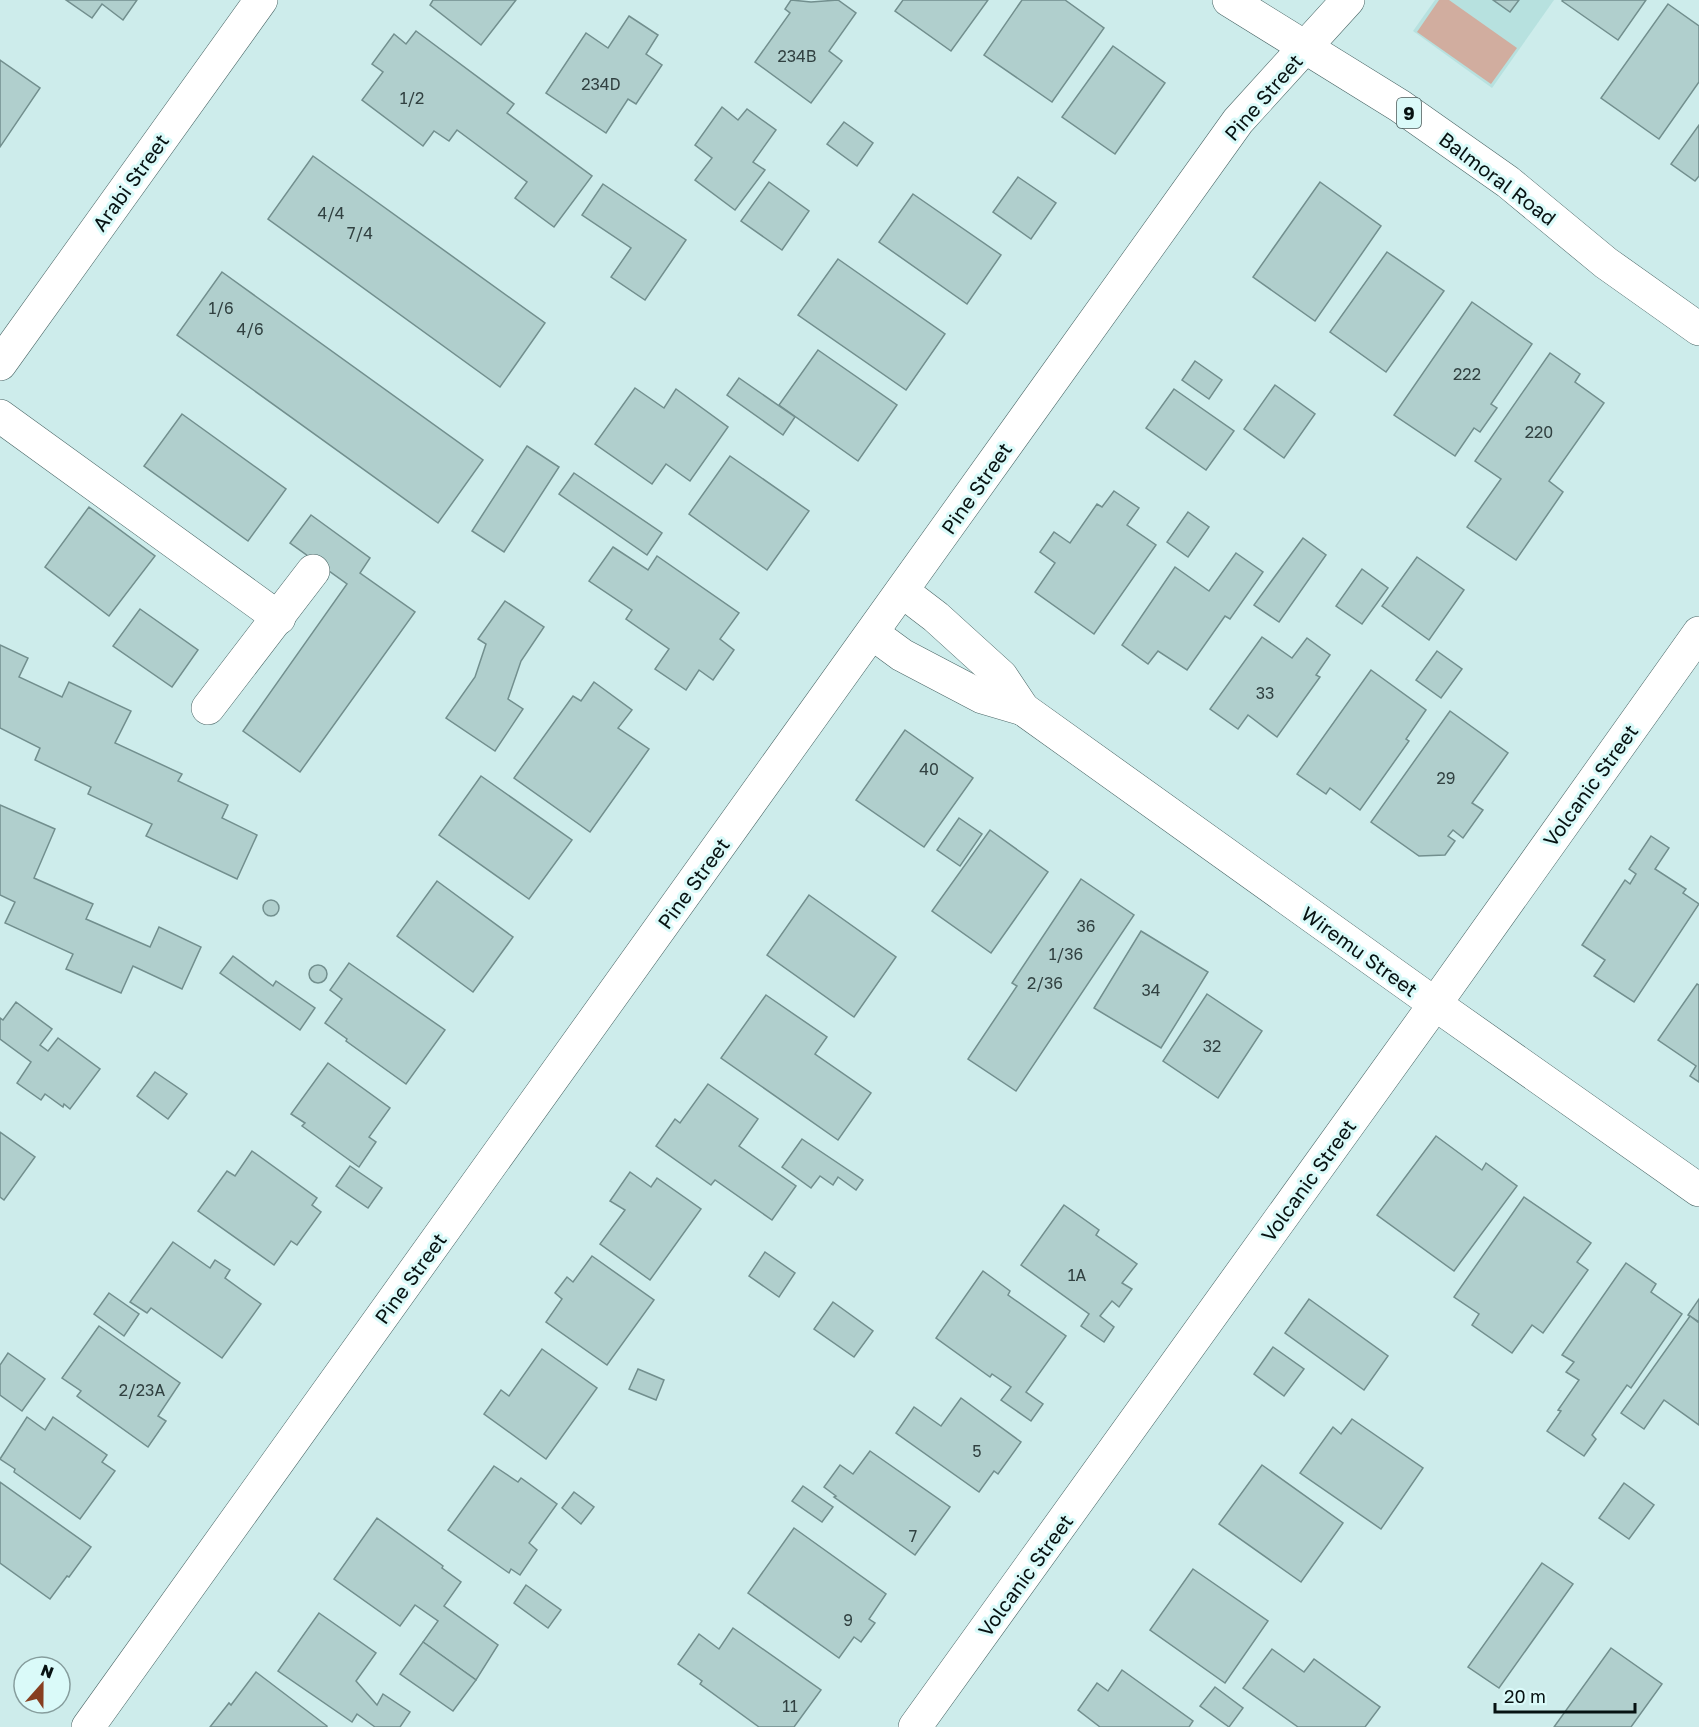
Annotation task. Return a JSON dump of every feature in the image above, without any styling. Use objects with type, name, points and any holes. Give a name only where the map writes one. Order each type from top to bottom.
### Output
[{"type":"street","name":"Arabi Street","points":[[0,364],[10,328],[261,0]]},
{"type":"street","name":"Balmoral Road","points":[[1229,0],[1400,106],[1508,182],[1606,263],[1699,329]]},
{"type":"street","name":"Pine Street","points":[[88,1727],[1238,121],[1348,0]]},
{"type":"street","points":[[0,416],[279,618]]},
{"type":"street","points":[[208,708],[313,571]]},
{"type":"street","name":"Wiremu Street","points":[[902,591],[936,617],[1001,676],[1023,709]]},
{"type":"street","name":"Wiremu Street","points":[[872,633],[902,655],[982,698],[1023,709],[1699,1190]]},
{"type":"street","name":"Volcanic Street","points":[[915,1727],[1699,633]]},
{"type":"shaded area","points":[[1435,0],[1554,0],[1492,88],[1413,31]]},
{"type":"shaded area","points":[[1439,0],[1449,0],[1517,48],[1491,84],[1417,32]]},
{"type":"building","points":[[66,0],[137,0],[123,20],[102,4],[92,18]]},
{"type":"building","points":[[433,0],[516,0],[481,45],[430,5]]},
{"type":"building","points":[[791,0],[811,2],[838,0],[856,13],[829,51],[842,61],[811,103],[755,62],[790,13],[785,9]]},
{"type":"building","points":[[903,0],[988,0],[951,51],[895,11]]},
{"type":"building","points":[[1022,0],[1065,0],[1104,28],[1052,102],[984,55]]},
{"type":"building","points":[[1493,0],[1519,0],[1510,12]]},
{"type":"building","points":[[1563,0],[1646,0],[1618,40]]},
{"type":"building","points":[[1668,4],[1699,26],[1699,82],[1659,139],[1601,98]]},
{"type":"building","points":[[629,16],[658,35],[646,54],[662,65],[636,104],[628,99],[606,133],[546,93],[586,33],[608,48]]},
{"type":"building","points":[[416,31],[514,104],[507,113],[592,176],[554,227],[515,198],[527,182],[457,130],[449,141],[434,131],[423,146],[362,100],[383,72],[372,64],[394,34],[406,44]]},
{"type":"building","points":[[1113,46],[1165,83],[1115,154],[1062,117]]},
{"type":"building","points":[[0,60],[40,88],[0,147]]},
{"type":"building","points":[[722,107],[738,120],[747,109],[776,130],[753,162],[765,170],[735,210],[695,180],[712,158],[695,145]]},
{"type":"building","points":[[844,122],[873,143],[857,166],[827,144]]},
{"type":"building","points":[[1699,125],[1699,176],[1695,181],[1671,164]]},
{"type":"building","points":[[313,156],[545,323],[500,387],[268,219]]},
{"type":"building","points":[[1018,177],[1056,203],[1031,239],[993,212]]},
{"type":"building","points":[[769,182],[809,211],[782,250],[741,221]]},
{"type":"building","points":[[1320,182],[1381,226],[1315,321],[1253,277]]},
{"type":"building","points":[[603,184],[686,240],[645,300],[611,277],[631,248],[582,215]]},
{"type":"building","points":[[913,194],[1001,255],[967,304],[879,242]]},
{"type":"building","points":[[1387,252],[1444,291],[1386,372],[1330,332]]},
{"type":"building","points":[[838,259],[945,334],[906,390],[798,315]]},
{"type":"building","points":[[222,272],[483,460],[438,523],[177,335]]},
{"type":"building","points":[[1472,302],[1532,344],[1491,404],[1497,408],[1480,432],[1474,428],[1455,456],[1394,415]]},
{"type":"building","points":[[818,350],[897,405],[858,461],[779,405]]},
{"type":"building","points":[[1550,353],[1580,374],[1575,382],[1604,403],[1549,481],[1563,492],[1516,560],[1467,527],[1501,479],[1475,461]]},
{"type":"building","points":[[1195,361],[1222,380],[1209,399],[1182,380]]},
{"type":"building","points":[[739,378],[795,417],[783,435],[727,395]]},
{"type":"building","points":[[1275,385],[1315,414],[1284,458],[1244,429]]},
{"type":"building","points":[[635,388],[664,408],[676,389],[728,427],[690,481],[666,464],[652,484],[595,444]]},
{"type":"building","points":[[1174,389],[1234,431],[1206,470],[1146,428]]},
{"type":"building","points":[[182,414],[286,489],[248,541],[144,466]]},
{"type":"building","points":[[527,446],[559,467],[504,552],[472,531]]},
{"type":"building","points":[[730,456],[809,511],[767,570],[689,514]]},
{"type":"building","points":[[574,473],[662,533],[647,555],[559,494]]},
{"type":"building","points":[[1114,491],[1139,508],[1127,525],[1156,545],[1094,634],[1035,592],[1055,563],[1040,552],[1054,532],[1070,543],[1097,504],[1102,507]]},
{"type":"building","points":[[89,507],[155,556],[109,616],[45,567]]},
{"type":"building","points":[[1188,512],[1209,527],[1188,557],[1167,542]]},
{"type":"building","points":[[311,515],[370,558],[360,573],[415,612],[300,772],[243,731],[347,584],[290,543]]},
{"type":"building","points":[[1303,538],[1326,555],[1279,622],[1254,605]]},
{"type":"building","points":[[613,547],[648,570],[657,556],[739,613],[720,639],[734,650],[713,680],[699,670],[686,690],[655,669],[669,649],[626,619],[632,610],[589,581]]},
{"type":"building","points":[[1236,553],[1263,572],[1230,619],[1225,616],[1187,670],[1158,651],[1148,664],[1122,645],[1175,567],[1209,591]]},
{"type":"building","points":[[1417,557],[1464,590],[1429,640],[1382,606]]},
{"type":"building","points":[[1362,569],[1388,588],[1362,624],[1336,606]]},
{"type":"building","points":[[505,601],[544,627],[521,661],[508,699],[523,709],[495,751],[446,718],[475,677],[486,644],[478,639]]},
{"type":"building","points":[[140,609],[198,650],[172,687],[113,646]]},
{"type":"building","points":[[1262,637],[1292,658],[1307,638],[1330,655],[1316,675],[1320,677],[1277,737],[1248,715],[1238,729],[1210,709]]},
{"type":"building","points":[[0,645],[28,658],[19,677],[62,697],[69,682],[131,711],[115,743],[182,774],[178,781],[228,805],[222,818],[257,835],[237,879],[146,836],[152,824],[88,794],[91,787],[35,760],[40,748],[0,728]]},
{"type":"building","points":[[1437,651],[1462,669],[1441,698],[1416,680]]},
{"type":"building","points":[[1371,670],[1426,710],[1406,739],[1409,741],[1360,810],[1330,788],[1326,794],[1297,774]]},
{"type":"building","points":[[594,682],[632,710],[618,728],[649,749],[590,832],[514,778],[573,696],[581,701]]},
{"type":"building","points":[[1450,711],[1508,753],[1472,803],[1483,810],[1463,838],[1453,830],[1448,836],[1455,841],[1445,855],[1419,856],[1371,822]]},
{"type":"building","points":[[905,730],[973,778],[924,847],[856,800]]},
{"type":"building","points":[[481,776],[572,840],[529,899],[439,835]]},
{"type":"building","points":[[0,805],[55,829],[34,878],[93,904],[86,919],[150,947],[159,927],[201,947],[182,989],[133,966],[121,993],[66,969],[73,954],[5,923],[15,902],[0,895]]},
{"type":"building","points":[[959,818],[982,834],[960,866],[937,850]]},
{"type":"building","points":[[990,830],[1048,872],[991,953],[932,911]]},
{"type":"building","points":[[1651,836],[1669,848],[1655,869],[1686,889],[1683,893],[1699,904],[1634,1002],[1594,976],[1605,960],[1582,945],[1625,880],[1630,884],[1636,874],[1629,869]]},
{"type":"building","points":[[1081,879],[1134,915],[1016,1091],[968,1059],[1017,986],[1012,983]]},
{"type":"building","points":[[437,881],[513,937],[473,992],[397,936]]},
{"type":"building","points":[[809,895],[896,957],[854,1017],[767,955]]},
{"type":"building","points":[[271,900],[279,908],[271,916],[263,908]]},
{"type":"building","points":[[1141,931],[1208,972],[1161,1048],[1094,1008]]},
{"type":"building","points":[[233,956],[273,986],[276,981],[315,1008],[300,1030],[220,973]]},
{"type":"building","points":[[349,963],[445,1030],[406,1084],[325,1023],[342,999],[330,990]]},
{"type":"building","points":[[314,965],[322,965],[327,970],[325,981],[314,983],[309,978],[309,970]]},
{"type":"building","points":[[1697,984],[1699,985],[1699,1082],[1690,1076],[1696,1066],[1658,1040]]},
{"type":"building","points":[[1207,994],[1262,1031],[1218,1098],[1163,1061]]},
{"type":"building","points":[[766,995],[827,1037],[815,1054],[871,1093],[838,1140],[721,1058]]},
{"type":"building","points":[[16,1002],[52,1029],[40,1045],[48,1051],[58,1038],[100,1069],[70,1109],[64,1104],[63,1107],[45,1094],[41,1100],[17,1083],[31,1062],[0,1039],[0,1018],[3,1020]]},
{"type":"building","points":[[328,1063],[390,1108],[369,1137],[376,1142],[359,1167],[302,1126],[305,1123],[291,1114]]},
{"type":"building","points":[[155,1072],[187,1094],[168,1119],[137,1096]]},
{"type":"building","points":[[708,1084],[758,1119],[739,1146],[796,1186],[772,1220],[715,1180],[711,1185],[656,1146],[675,1119],[680,1123]]},
{"type":"building","points":[[0,1132],[35,1157],[4,1200],[0,1197]]},
{"type":"building","points":[[1436,1136],[1482,1170],[1486,1163],[1517,1186],[1454,1271],[1377,1215]]},
{"type":"building","points":[[802,1139],[863,1180],[856,1190],[838,1177],[833,1185],[820,1176],[811,1188],[782,1167]]},
{"type":"building","points":[[252,1151],[317,1198],[312,1205],[321,1212],[297,1245],[291,1241],[274,1265],[198,1211],[227,1171],[235,1176]]},
{"type":"building","points":[[350,1166],[382,1188],[368,1208],[336,1186]]},
{"type":"building","points":[[630,1172],[651,1187],[657,1178],[701,1209],[650,1280],[600,1244],[625,1210],[610,1201]]},
{"type":"building","points":[[1524,1197],[1591,1243],[1577,1262],[1588,1270],[1543,1333],[1532,1325],[1512,1353],[1472,1325],[1479,1314],[1454,1297]]},
{"type":"building","points":[[1064,1205],[1099,1230],[1096,1235],[1137,1264],[1122,1283],[1132,1289],[1119,1307],[1112,1301],[1100,1316],[1114,1327],[1104,1342],[1081,1326],[1089,1314],[1021,1265]]},
{"type":"building","points":[[173,1242],[210,1268],[215,1260],[230,1270],[225,1278],[261,1304],[222,1358],[151,1308],[147,1313],[130,1302]]},
{"type":"building","points":[[765,1252],[795,1273],[779,1297],[749,1276]]},
{"type":"building","points":[[592,1256],[654,1300],[607,1365],[546,1322],[562,1299],[555,1293],[567,1277],[573,1282]]},
{"type":"building","points":[[1626,1263],[1656,1284],[1651,1292],[1682,1314],[1631,1388],[1627,1385],[1592,1435],[1596,1439],[1584,1456],[1547,1431],[1561,1411],[1558,1410],[1579,1380],[1566,1372],[1574,1362],[1562,1355]]},
{"type":"building","points":[[983,1271],[1010,1291],[1008,1295],[1066,1336],[1026,1392],[1043,1404],[1031,1421],[1001,1400],[1011,1387],[992,1374],[990,1377],[936,1338]]},
{"type":"building","points":[[109,1293],[139,1314],[124,1336],[94,1314]]},
{"type":"building","points":[[1309,1299],[1388,1356],[1364,1390],[1285,1333]]},
{"type":"building","points":[[1699,1299],[1699,1322],[1688,1315]]},
{"type":"building","points":[[833,1302],[873,1331],[854,1357],[814,1329]]},
{"type":"building","points":[[1690,1316],[1699,1323],[1699,1425],[1664,1400],[1644,1429],[1621,1413]]},
{"type":"building","points":[[99,1326],[180,1383],[158,1416],[166,1421],[148,1447],[77,1396],[81,1391],[62,1378]]},
{"type":"building","points":[[1273,1347],[1304,1369],[1284,1396],[1254,1374]]},
{"type":"building","points":[[542,1349],[597,1388],[546,1459],[484,1414],[501,1390],[509,1396]]},
{"type":"building","points":[[8,1353],[45,1379],[22,1411],[0,1395],[0,1365]]},
{"type":"building","points":[[638,1369],[664,1380],[656,1400],[629,1389]]},
{"type":"building","points":[[961,1398],[1021,1442],[998,1474],[994,1471],[979,1492],[896,1433],[914,1407],[941,1426]]},
{"type":"building","points":[[27,1417],[45,1430],[53,1417],[107,1455],[102,1462],[115,1471],[80,1519],[14,1472],[15,1469],[0,1459]]},
{"type":"building","points":[[1352,1419],[1423,1468],[1381,1529],[1300,1473],[1333,1427],[1341,1434]]},
{"type":"building","points":[[870,1451],[950,1507],[915,1555],[834,1497],[836,1496],[824,1487],[840,1465],[853,1474]]},
{"type":"building","points":[[1262,1465],[1343,1523],[1301,1582],[1219,1524]]},
{"type":"building","points":[[494,1466],[518,1482],[521,1478],[557,1504],[529,1543],[537,1550],[520,1575],[511,1569],[509,1573],[448,1530]]},
{"type":"building","points":[[0,1482],[91,1547],[50,1599],[0,1563]]},
{"type":"building","points":[[1624,1483],[1654,1505],[1629,1539],[1599,1518]]},
{"type":"building","points":[[803,1486],[833,1507],[822,1522],[792,1501]]},
{"type":"building","points":[[574,1492],[594,1507],[581,1524],[562,1508]]},
{"type":"building","points":[[377,1518],[443,1566],[442,1568],[461,1582],[444,1606],[498,1645],[476,1680],[423,1642],[438,1621],[415,1605],[400,1626],[334,1579]]},
{"type":"building","points":[[794,1528],[886,1594],[869,1619],[875,1623],[861,1642],[854,1637],[839,1658],[748,1593]]},
{"type":"building","points":[[1542,1563],[1573,1584],[1499,1688],[1468,1667]]},
{"type":"building","points":[[1193,1569],[1268,1621],[1225,1683],[1150,1630]]},
{"type":"building","points":[[526,1585],[561,1610],[548,1628],[514,1603]]},
{"type":"building","points":[[319,1613],[376,1653],[356,1681],[377,1705],[383,1694],[410,1712],[400,1727],[375,1727],[357,1714],[352,1722],[278,1671]]},
{"type":"building","points":[[733,1628],[821,1690],[794,1727],[759,1727],[700,1684],[702,1681],[678,1664],[699,1634],[719,1649]]},
{"type":"building","points":[[423,1642],[476,1680],[453,1711],[400,1674]]},
{"type":"building","points":[[1611,1648],[1662,1684],[1631,1727],[1554,1727]]},
{"type":"building","points":[[1272,1649],[1304,1672],[1314,1659],[1380,1707],[1365,1727],[1298,1727],[1243,1688]]},
{"type":"building","points":[[1122,1670],[1193,1721],[1189,1727],[1100,1727],[1078,1710],[1097,1683],[1108,1691]]},
{"type":"building","points":[[256,1672],[327,1727],[210,1727],[229,1703],[231,1705]]},
{"type":"building","points":[[1215,1687],[1243,1708],[1229,1727],[1200,1706]]}]
